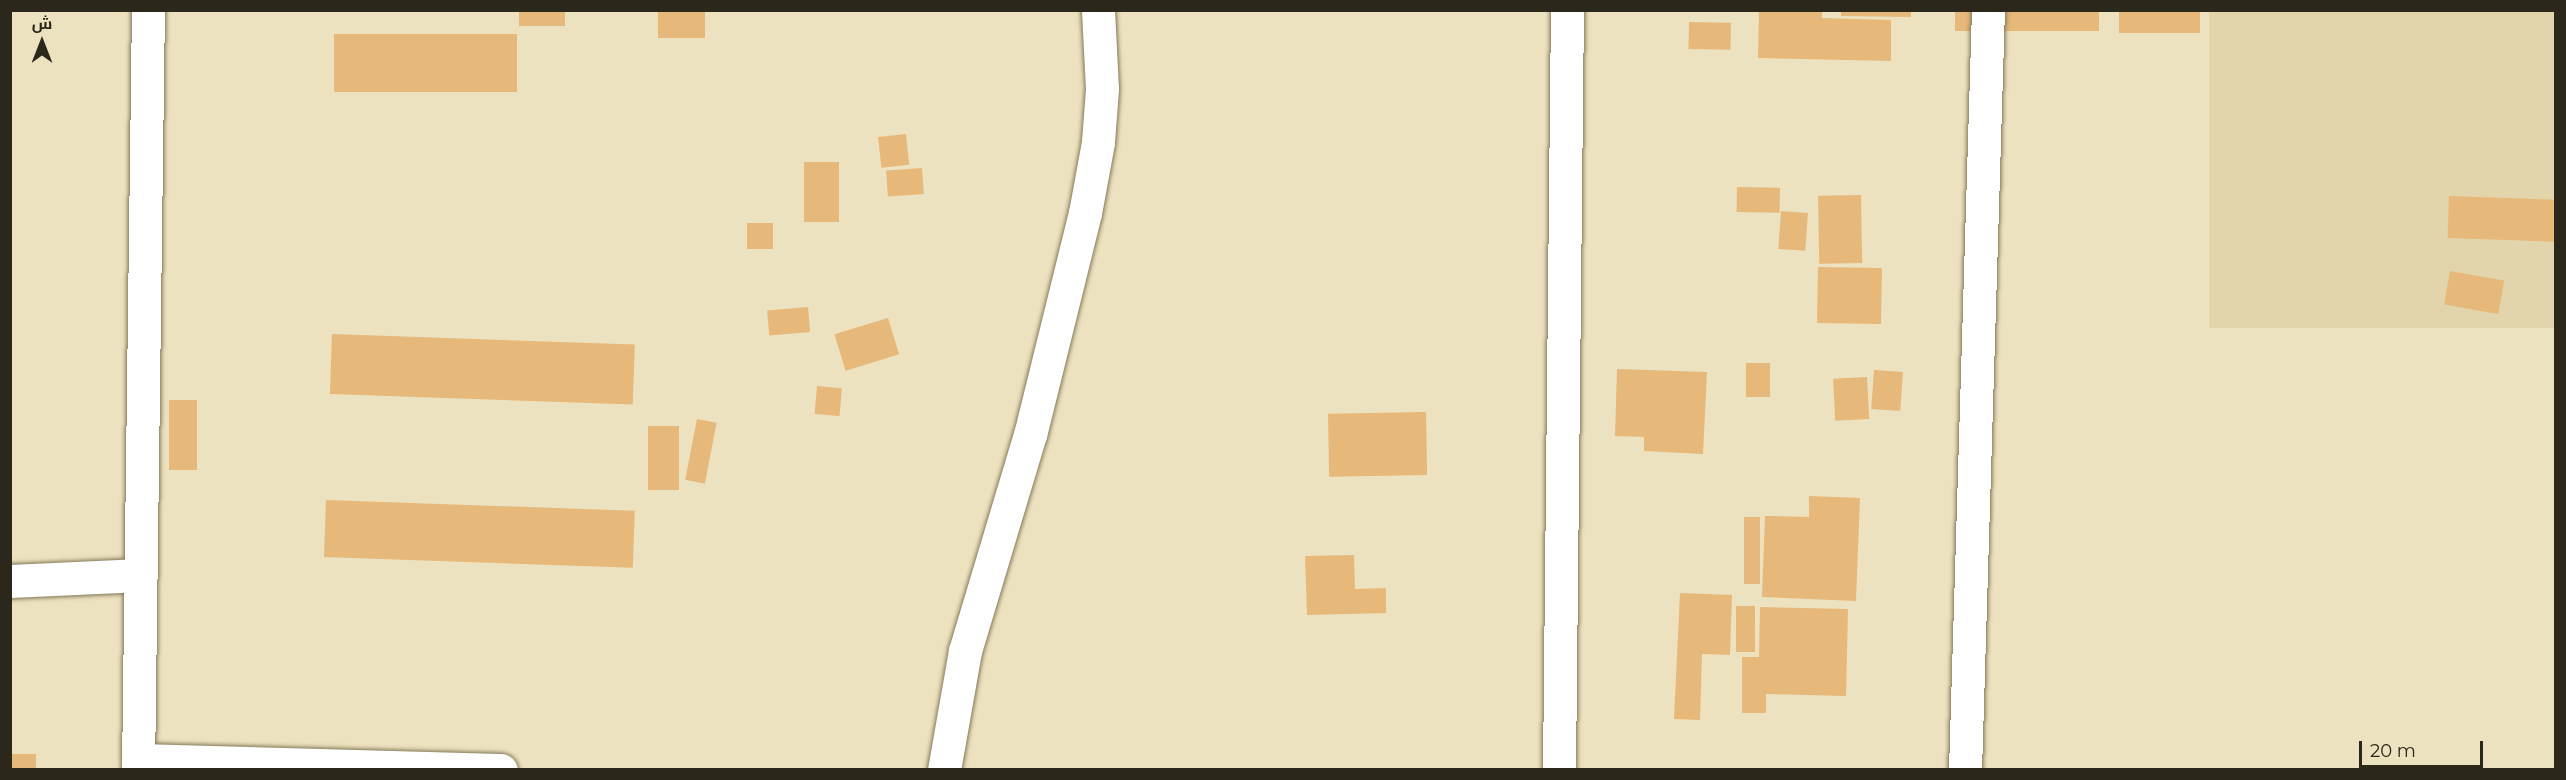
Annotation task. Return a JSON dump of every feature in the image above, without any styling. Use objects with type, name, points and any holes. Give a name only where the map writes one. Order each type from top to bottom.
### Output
[{"type":"street","points":[[148,10],[138,765],[501,770]]},
{"type":"street","points":[[944,770],[965,651],[1030,435],[1085,213],[1099,131],[1102,89],[1098,10]]},
{"type":"street","points":[[1559,770],[1567,10]]},
{"type":"street","points":[[1965,770],[1988,10]]},
{"type":"street","points":[[10,581],[141,575]]},
{"type":"shaded area","points":[[2209,11],[2555,11],[2555,328],[2209,328]]},
{"type":"building","points":[[519,10],[565,10],[565,26],[519,26]]},
{"type":"building","points":[[658,10],[705,10],[705,38],[658,38]]},
{"type":"building","points":[[1759,10],[1822,10],[1822,18],[1891,20],[1891,61],[1758,58]]},
{"type":"building","points":[[1841,10],[1911,10],[1911,17],[1841,16]]},
{"type":"building","points":[[1955,10],[2099,10],[2099,31],[1955,31]]},
{"type":"building","points":[[2119,10],[2200,10],[2200,33],[2119,33]]},
{"type":"building","points":[[1689,22],[1731,23],[1731,50],[1689,49]]},
{"type":"building","points":[[334,34],[517,34],[517,92],[334,92]]},
{"type":"building","points":[[906,134],[909,165],[881,168],[878,137]]},
{"type":"building","points":[[804,162],[839,162],[839,222],[804,222]]},
{"type":"building","points":[[922,168],[924,194],[888,196],[886,171]]},
{"type":"building","points":[[1737,187],[1780,188],[1780,213],[1737,212]]},
{"type":"building","points":[[1861,195],[1862,263],[1819,264],[1818,196]]},
{"type":"building","points":[[2449,196],[2556,200],[2554,242],[2448,238]]},
{"type":"building","points":[[1781,211],[1808,213],[1805,251],[1778,249]]},
{"type":"building","points":[[747,223],[773,223],[773,249],[747,249]]},
{"type":"building","points":[[1818,267],[1882,268],[1881,324],[1817,323]]},
{"type":"building","points":[[2450,271],[2504,281],[2498,314],[2444,304]]},
{"type":"building","points":[[808,307],[810,332],[769,335],[767,311]]},
{"type":"building","points":[[888,318],[899,354],[846,371],[834,334]]},
{"type":"building","points":[[332,334],[635,345],[633,405],[330,394]]},
{"type":"building","points":[[1746,363],[1770,363],[1770,397],[1746,397]]},
{"type":"building","points":[[1617,369],[1707,372],[1703,454],[1644,451],[1644,437],[1615,436]]},
{"type":"building","points":[[1874,370],[1903,372],[1900,411],[1871,409]]},
{"type":"building","points":[[1867,377],[1869,419],[1835,421],[1833,379]]},
{"type":"building","points":[[817,386],[842,388],[839,416],[815,414]]},
{"type":"building","points":[[169,400],[197,400],[197,470],[169,470]]},
{"type":"building","points":[[1426,412],[1427,475],[1329,477],[1328,414]]},
{"type":"building","points":[[697,419],[717,423],[705,484],[685,480]]},
{"type":"building","points":[[648,426],[679,426],[679,490],[648,490]]},
{"type":"building","points":[[1809,496],[1860,498],[1856,601],[1762,597],[1765,516],[1809,517]]},
{"type":"building","points":[[326,500],[635,511],[633,568],[324,557]]},
{"type":"building","points":[[1744,517],[1760,517],[1760,584],[1744,584]]},
{"type":"building","points":[[1354,555],[1355,589],[1386,588],[1386,613],[1307,615],[1305,556]]},
{"type":"building","points":[[1680,593],[1732,595],[1730,655],[1702,654],[1700,720],[1674,719]]},
{"type":"building","points":[[1736,606],[1755,606],[1755,652],[1736,652]]},
{"type":"building","points":[[1760,607],[1848,609],[1846,696],[1766,694],[1766,713],[1742,713],[1742,657],[1759,657]]},
{"type":"building","points":[[10,754],[36,754],[36,770],[10,770]]}]
